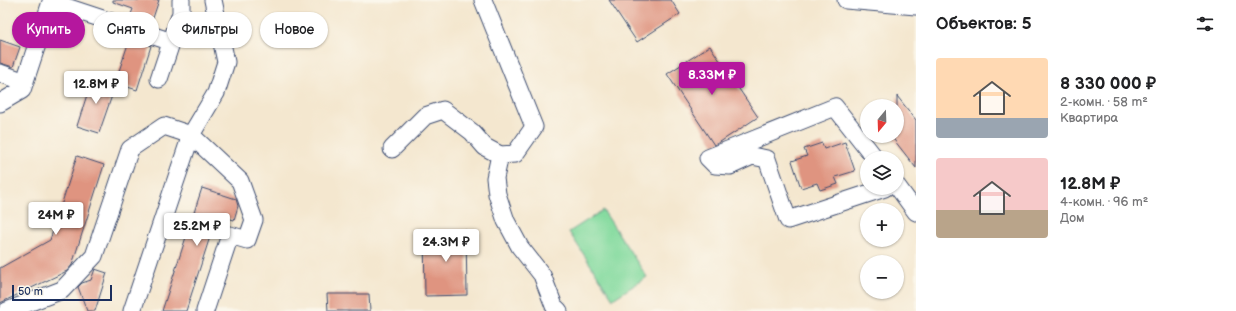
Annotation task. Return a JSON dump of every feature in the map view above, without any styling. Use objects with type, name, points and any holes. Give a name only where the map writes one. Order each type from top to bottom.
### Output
[{"type":"lane","points":[[180,0],[181,12]]},
{"type":"lane","points":[[132,311],[190,135],[216,93],[226,62],[213,0]]},
{"type":"lane","points":[[392,148],[425,116],[443,110],[472,132],[485,147],[500,155],[515,154],[534,127],[483,0]]},
{"type":"lane","points":[[846,0],[916,6]]},
{"type":"lane","points":[[0,103],[22,90],[51,2],[167,40]]},
{"type":"lane","points":[[159,79],[170,48]]},
{"type":"lane","points":[[0,73],[25,82]]},
{"type":"lane","points":[[864,195],[788,220],[766,159],[752,156],[730,166],[722,166],[715,165],[708,158],[835,107],[870,151]]},
{"type":"lane","points":[[8,311],[62,290],[94,256],[130,149],[164,126],[190,135],[240,181],[254,220],[247,240],[230,235],[205,311]]},
{"type":"lane","points":[[500,155],[495,178],[497,194],[506,221],[520,247],[542,275],[554,306],[559,311]]},
{"type":"lane","points":[[904,195],[916,212]]},
{"type":"green space","points":[[603,210],[647,277],[613,299],[569,232]]},
{"type":"building","points":[[113,0],[159,0],[155,12],[132,12],[133,9],[113,2]]},
{"type":"building","points":[[609,0],[671,0],[680,14],[637,42]]},
{"type":"building","points":[[0,40],[12,44],[12,48],[20,48],[13,67],[0,63]]},
{"type":"building","points":[[710,46],[758,117],[714,145],[667,74]]},
{"type":"building","points":[[127,48],[150,48],[137,90],[115,83]]},
{"type":"building","points":[[93,76],[116,84],[99,133],[77,126]]},
{"type":"building","points":[[904,105],[916,120],[916,168],[896,143],[904,143]]},
{"type":"building","points":[[845,142],[855,171],[835,177],[838,184],[820,190],[817,183],[801,188],[792,161],[807,156],[804,149],[822,143],[824,149]]},
{"type":"building","points":[[77,156],[104,165],[72,265],[67,271],[0,303],[0,268],[50,240]]},
{"type":"building","points":[[202,188],[236,199],[238,206],[234,220],[217,215],[186,311],[162,311]]},
{"type":"building","points":[[466,230],[467,295],[425,296],[424,231]]},
{"type":"building","points":[[95,269],[107,273],[95,311],[87,311],[78,287],[82,283],[91,280]]},
{"type":"building","points":[[327,294],[369,294],[370,311],[328,311]]}]
